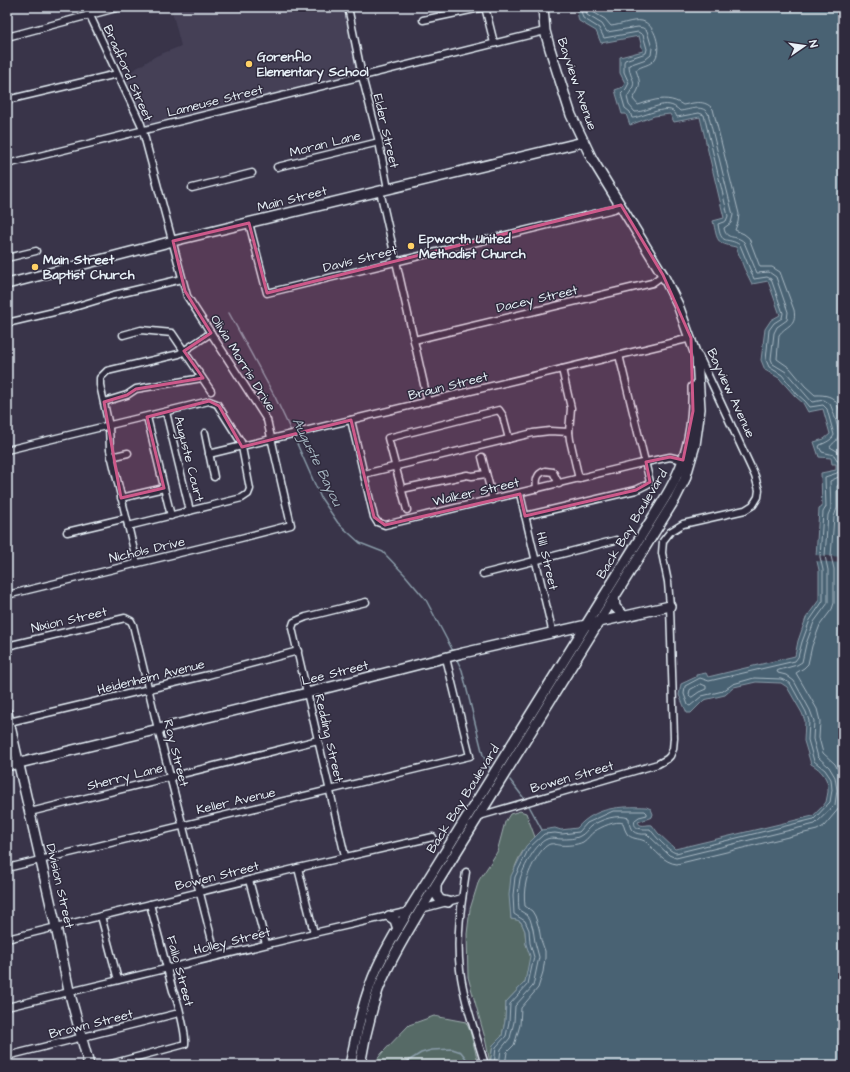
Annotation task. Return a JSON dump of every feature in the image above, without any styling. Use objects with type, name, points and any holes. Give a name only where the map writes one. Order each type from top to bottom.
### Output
[{"type":"main road","name":"Bayview Avenue","points":[[543,7],[545,31],[571,115],[606,182],[663,275],[678,305],[691,338]]},
{"type":"main road","name":"Main Street","points":[[7,284],[173,241],[249,224],[584,142]]},
{"type":"main road","name":"Back Bay Boulevard","points":[[350,1065],[357,1030],[369,990],[377,968],[398,929],[586,626],[667,494],[676,476],[683,460],[693,411],[691,338]]},
{"type":"main road","name":"Back Bay Boulevard","points":[[360,1065],[366,1030],[378,990],[396,952],[421,909],[675,499],[685,479],[691,463],[695,445],[700,409],[697,358],[691,338]]},
{"type":"main road","points":[[614,597],[615,607],[624,616]]},
{"type":"main road","name":"Lee Street","points":[[7,766],[448,657],[670,606]]},
{"type":"main road","points":[[557,632],[568,634],[572,639],[573,646]]},
{"type":"main road","name":"Division Street","points":[[7,713],[56,927],[69,991],[89,1065]]},
{"type":"main road","points":[[436,886],[436,894],[440,900],[448,902]]},
{"type":"main road","points":[[390,916],[395,920],[398,929]]},
{"type":"street","name":"Bradford Street","points":[[86,7],[138,116],[173,241]]},
{"type":"street","points":[[7,37],[120,7]]},
{"type":"street","name":"Elder Street","points":[[348,7],[362,76],[379,142],[384,190]]},
{"type":"street","points":[[423,20],[486,7],[494,43]]},
{"type":"street","name":"Lameuse Street","points":[[7,164],[545,31]]},
{"type":"street","points":[[7,100],[117,74]]},
{"type":"street","name":"Moran Lane","points":[[277,167],[379,142]]},
{"type":"street","points":[[192,188],[252,174]]},
{"type":"street","points":[[384,190],[397,262],[428,402]]},
{"type":"street","name":"Davis Street","points":[[249,224],[267,293],[614,209],[621,205]]},
{"type":"street","name":"Olivia Morris Drive","points":[[173,241],[187,296],[264,416],[272,439],[291,525]]},
{"type":"street","points":[[7,258],[36,251]]},
{"type":"street","name":"Dacey Street","points":[[414,340],[645,285],[657,280],[663,275]]},
{"type":"street","points":[[7,323],[182,279]]},
{"type":"street","points":[[123,335],[141,330],[169,332],[175,335],[211,391]]},
{"type":"street","points":[[137,563],[111,457],[109,426],[100,385],[100,378],[107,371],[175,355],[184,351],[211,333]]},
{"type":"street","name":"Braun Street","points":[[210,454],[691,338]]},
{"type":"street","name":"Bayview Avenue","points":[[670,756],[673,749],[674,738],[670,606],[668,582],[662,553],[663,541],[670,532],[683,524],[745,510],[753,506],[758,497],[759,490],[752,467],[691,338]]},
{"type":"street","points":[[525,516],[641,488],[650,482],[620,355]]},
{"type":"street","points":[[562,369],[571,408],[569,432],[579,479]]},
{"type":"street","points":[[104,402],[127,395],[136,389],[202,378]]},
{"type":"street","name":"Auguste Court","points":[[7,450],[214,402],[219,406],[236,433],[242,447],[250,488],[248,494],[242,498],[128,526]]},
{"type":"street","points":[[407,510],[388,438],[499,410],[503,416],[509,438]]},
{"type":"street","name":"Auguste Court","points":[[166,412],[190,511]]},
{"type":"street","points":[[147,417],[171,516]]},
{"type":"street","name":"Walker Street","points":[[351,420],[374,517],[377,522],[385,525],[520,494],[646,462],[670,457],[683,460]]},
{"type":"street","points":[[364,474],[541,431],[569,432]]},
{"type":"street","points":[[205,433],[214,477]]},
{"type":"street","points":[[111,457],[128,453]]},
{"type":"street","points":[[482,457],[493,500]]},
{"type":"street","points":[[537,489],[536,478],[539,474],[545,471],[553,472],[559,484]]},
{"type":"street","points":[[402,490],[467,475],[472,476],[486,474]]},
{"type":"street","points":[[121,498],[164,488]]},
{"type":"street","name":"Hill Street","points":[[520,494],[536,561],[557,632]]},
{"type":"street","points":[[67,532],[126,518]]},
{"type":"street","name":"Nichols Drive","points":[[7,594],[237,540],[291,525]]},
{"type":"street","points":[[483,574],[616,540]]},
{"type":"street","name":"Redding Street","points":[[345,856],[292,625],[298,620],[306,617],[366,602]]},
{"type":"street","name":"Nixion Street","points":[[7,646],[125,618],[128,619],[133,625]]},
{"type":"street","name":"Roy Street","points":[[133,625],[148,690],[216,956]]},
{"type":"street","name":"Heidenheim Avenue","points":[[9,722],[148,690],[298,651]]},
{"type":"street","name":"Keller Avenue","points":[[7,868],[470,756],[448,657]]},
{"type":"street","name":"Sherry Lane","points":[[30,812],[318,740]]},
{"type":"street","name":"Bowen Street","points":[[479,816],[658,764],[667,760],[670,756]]},
{"type":"street","name":"Bowen Street","points":[[7,939],[345,856],[433,837]]},
{"type":"street","points":[[298,868],[314,933]]},
{"type":"street","points":[[466,872],[459,915],[458,935],[460,972],[470,1015],[485,1065]]},
{"type":"street","points":[[249,880],[266,944]]},
{"type":"street","name":"Holley Street","points":[[7,1007],[462,898]]},
{"type":"street","name":"Fallo Street","points":[[107,1065],[185,1044],[168,968],[150,904]]},
{"type":"street","points":[[101,916],[118,980]]},
{"type":"street","name":"Brown Street","points":[[7,1056],[179,1013]]},
{"type":"highlighted area","points":[[621,205],[663,275],[691,338],[693,411],[683,460],[670,457],[646,462],[650,482],[636,490],[525,516],[520,494],[385,525],[374,517],[351,420],[242,447],[219,406],[209,401],[147,417],[164,488],[121,498],[104,402],[127,395],[136,389],[203,378],[184,351],[211,333],[185,291],[173,241],[249,223],[267,293]]},
{"type":"shaded area","name":"Gorenflo Elementary School","points":[[171,7],[344,7],[358,73],[146,125],[124,76],[156,56],[181,46]]},
{"type":"green space","points":[[520,811],[526,813],[535,837],[520,855],[513,875],[510,896],[511,919],[521,922],[525,931],[526,944],[531,956],[525,982],[506,1002],[505,1021],[502,1036],[493,1045],[490,1063],[485,1038],[468,977],[467,934],[470,909],[479,880],[497,852],[505,822],[510,814]]},
{"type":"green space","points":[[434,1016],[466,1022],[470,1031],[479,1065],[373,1065],[382,1053],[409,1025]]},
{"type":"water","points":[[576,7],[843,7],[843,1065],[490,1065],[493,1045],[502,1036],[505,1021],[506,1002],[525,982],[530,956],[526,944],[525,931],[521,922],[511,919],[509,895],[511,876],[526,846],[542,830],[555,828],[561,830],[577,828],[592,816],[608,809],[646,807],[651,809],[653,814],[652,817],[638,822],[639,824],[652,825],[658,833],[675,849],[813,816],[826,802],[828,792],[824,775],[811,764],[804,741],[805,721],[802,713],[787,687],[781,683],[756,682],[734,687],[725,695],[704,700],[691,713],[687,713],[679,695],[681,684],[696,677],[696,675],[706,673],[708,677],[795,656],[798,641],[806,618],[819,600],[819,570],[816,557],[819,509],[822,507],[821,473],[836,470],[836,464],[832,464],[831,458],[819,457],[814,442],[824,439],[830,434],[823,409],[808,412],[803,403],[779,378],[765,370],[761,360],[765,329],[771,320],[780,315],[768,281],[752,284],[736,247],[724,244],[718,240],[713,221],[724,218],[700,117],[674,122],[670,114],[654,116],[630,125],[626,114],[622,114],[615,90],[623,87],[625,83],[620,73],[620,57],[643,51],[639,36],[601,43],[596,31],[579,21]]},
{"type":"pier","points":[[814,555],[843,557],[843,563],[815,561]]},
{"type":"waterway","name":"Auguste Bayou","points":[[229,313],[275,397],[291,431]]},
{"type":"waterway","name":"Auguste Bayou","points":[[294,437],[321,498],[338,523],[360,543],[383,552],[405,575],[426,600],[454,653]]},
{"type":"waterway","name":"Auguste Bayou","points":[[456,658],[462,670],[483,755],[490,768]]},
{"type":"waterway","name":"Auguste Bayou","points":[[510,780],[526,801]]},
{"type":"waterway","name":"Auguste Bayou","points":[[528,804],[542,830]]},
{"type":"waterway","points":[[402,1065],[421,1053],[432,1050],[452,1049],[461,1052],[471,1065]]},
{"type":"place","name":"Gorenflo Elementary School","points":[[249,64]]},
{"type":"place","name":"Epworth United Methodist Church","points":[[411,246]]},
{"type":"place","name":"Main Street Baptist Church","points":[[35,267]]}]
